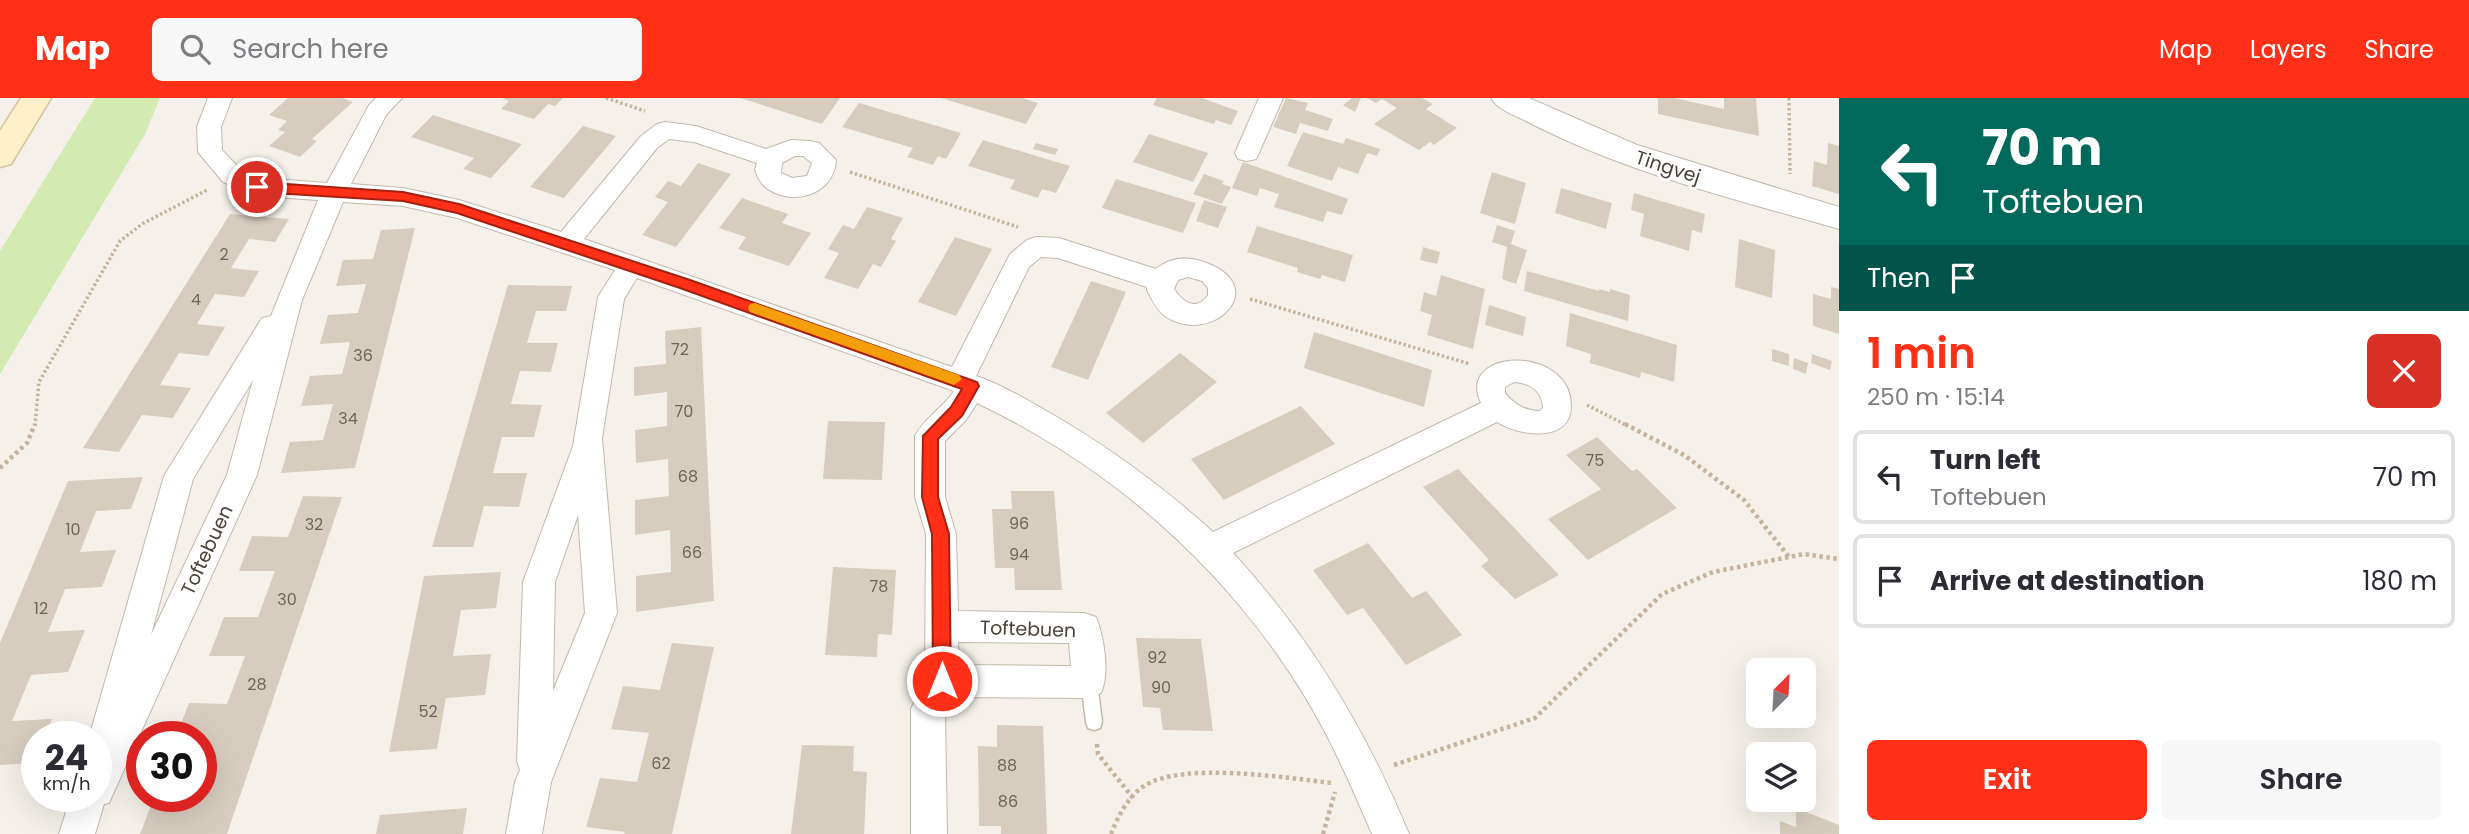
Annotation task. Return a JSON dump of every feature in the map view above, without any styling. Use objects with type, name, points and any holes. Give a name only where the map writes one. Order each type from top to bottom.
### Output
[{"type":"main road","points":[[0,156],[36,98]]},
{"type":"street","points":[[220,98],[209,127],[210,152],[232,176],[257,187],[403,197],[459,209],[632,265],[966,384],[1085,446],[1126,475],[1210,548],[1290,645],[1321,693],[1364,774],[1391,834]]},
{"type":"street","name":"Toftebuen","points":[[112,755],[242,475],[289,300],[334,193],[377,111],[390,98]]},
{"type":"street","points":[[1247,153],[1271,98]]},
{"type":"street","name":"Tingvej","points":[[1505,98],[1601,145],[1660,166],[1839,218]]},
{"type":"street","points":[[566,243],[649,142],[665,130],[696,134],[771,159]]},
{"type":"street","points":[[799,147],[818,154],[824,160],[825,168],[815,182],[793,188],[782,186],[768,175],[767,167],[778,152],[799,147]]},
{"type":"street","points":[[929,834],[929,709],[942,681],[941,534],[930,497],[930,436],[956,412],[1019,261],[1036,247],[1059,248],[1161,281]]},
{"type":"street","points":[[524,834],[533,782],[539,582],[588,441],[611,297],[632,265]]},
{"type":"street","points":[[1176,269],[1200,269],[1211,274],[1223,291],[1222,300],[1207,314],[1182,313],[1164,299],[1160,290],[1161,281],[1176,269]]},
{"type":"street","name":"Toftebuen","points":[[110,721],[179,476],[289,300]]},
{"type":"street","points":[[1512,370],[1525,371],[1538,376],[1556,394],[1559,404],[1556,414],[1537,423],[1524,422],[1499,408],[1492,398],[1490,387],[1497,375],[1512,370]]},
{"type":"street","points":[[1210,548],[1499,408]]},
{"type":"street","points":[[533,782],[601,613],[588,441]]},
{"type":"street","name":"Toftebuen","points":[[942,626],[1084,628],[1089,682]]},
{"type":"street","points":[[942,681],[1089,682]]},
{"type":"lane","points":[[1089,682],[1094,722]]},
{"type":"path","points":[[606,98],[653,114],[665,130]]},
{"type":"path","points":[[1789,98],[1790,203]]},
{"type":"path","points":[[825,168],[848,172],[1022,229],[1036,247]]},
{"type":"path","points":[[0,468],[27,443],[34,426],[39,382],[120,241],[142,224],[232,176]]},
{"type":"path","points":[[1223,291],[1474,365],[1497,375]]},
{"type":"path","points":[[1556,394],[1601,410],[1684,455],[1744,500],[1789,557]]},
{"type":"path","points":[[1364,774],[1535,718],[1662,594],[1713,572],[1804,555],[1839,559]]},
{"type":"path","points":[[1094,722],[1098,754],[1133,798]]},
{"type":"path","points":[[1111,834],[1121,810],[1146,783],[1186,775],[1255,775],[1341,784],[1332,796],[1323,834]]},
{"type":"green space","points":[[95,98],[160,98],[145,134],[0,374],[0,251]]},
{"type":"building","points":[[288,98],[342,98],[353,102],[312,139],[317,141],[300,157],[269,146],[285,132],[278,130],[287,121],[269,115]]},
{"type":"building","points":[[502,98],[563,98],[555,106],[548,104],[534,119],[501,109],[509,101]]},
{"type":"building","points":[[740,98],[840,98],[822,124]]},
{"type":"building","points":[[941,98],[1022,98],[1038,103],[1026,124]]},
{"type":"building","points":[[1157,98],[1202,98],[1238,111],[1231,125],[1216,120],[1214,124],[1153,105]]},
{"type":"building","points":[[1286,98],[1308,103],[1305,110],[1333,119],[1328,131],[1300,123],[1296,134],[1273,127]]},
{"type":"building","points":[[1352,98],[1361,98],[1355,112],[1343,105]]},
{"type":"building","points":[[1367,98],[1422,98],[1433,104],[1426,109],[1457,128],[1434,145],[1430,142],[1419,150],[1374,124],[1397,108],[1382,99],[1376,103]]},
{"type":"building","points":[[1658,98],[1674,98],[1724,109],[1724,98],[1756,98],[1759,136],[1658,114]]},
{"type":"building","points":[[859,103],[961,133],[946,159],[938,156],[933,165],[907,157],[913,148],[842,127]]},
{"type":"building","points":[[433,115],[522,144],[491,178],[463,169],[474,158],[411,137]]},
{"type":"building","points":[[583,126],[616,136],[564,198],[530,187]]},
{"type":"building","points":[[1303,132],[1343,144],[1346,138],[1380,149],[1377,156],[1367,153],[1358,174],[1338,167],[1332,181],[1287,166]]},
{"type":"building","points":[[1149,134],[1208,153],[1193,182],[1133,162]]},
{"type":"building","points":[[983,140],[1070,166],[1056,193],[1042,189],[1038,198],[1010,189],[1015,180],[968,166]]},
{"type":"building","points":[[1036,143],[1058,149],[1055,155],[1033,149]]},
{"type":"building","points":[[1828,143],[1839,146],[1839,194],[1812,186],[1814,161],[1827,165]]},
{"type":"building","points":[[1243,162],[1348,199],[1342,215],[1327,211],[1323,222],[1274,207],[1279,194],[1260,188],[1257,196],[1232,188]]},
{"type":"building","points":[[698,163],[731,174],[676,247],[642,235],[668,202],[655,197],[668,181],[681,186]]},
{"type":"building","points":[[1492,172],[1526,183],[1515,224],[1480,213]]},
{"type":"building","points":[[1204,174],[1224,181],[1222,184],[1231,187],[1222,204],[1193,194]]},
{"type":"building","points":[[1116,179],[1196,203],[1183,233],[1102,208]]},
{"type":"building","points":[[1561,188],[1612,203],[1606,229],[1555,213]]},
{"type":"building","points":[[1634,193],[1705,214],[1702,233],[1692,230],[1689,251],[1640,236],[1644,214],[1631,210]]},
{"type":"building","points":[[742,198],[788,214],[782,223],[811,233],[789,266],[738,249],[746,237],[719,228]]},
{"type":"building","points":[[1204,200],[1227,207],[1218,228],[1196,221]]},
{"type":"building","points":[[867,207],[903,218],[891,239],[896,241],[881,267],[873,264],[858,289],[824,278],[839,253],[828,249],[843,225],[854,229]]},
{"type":"building","points":[[230,214],[289,219],[275,242],[249,239],[231,268],[259,271],[244,297],[215,294],[197,324],[225,327],[208,356],[179,353],[160,385],[191,388],[173,418],[142,415],[119,452],[83,448]]},
{"type":"building","points":[[1497,225],[1515,231],[1511,244],[1527,250],[1516,284],[1502,279],[1507,247],[1492,242]]},
{"type":"building","points":[[1257,226],[1353,255],[1345,282],[1322,275],[1320,279],[1297,272],[1298,268],[1247,252]]},
{"type":"building","points":[[415,228],[355,468],[281,473],[290,442],[323,440],[333,404],[301,406],[310,376],[342,374],[350,342],[320,344],[328,315],[358,313],[366,284],[336,286],[343,260],[373,259],[381,230]]},
{"type":"building","points":[[955,237],[992,249],[956,316],[918,302]]},
{"type":"building","points":[[1739,239],[1775,250],[1772,298],[1735,287]]},
{"type":"building","points":[[1423,247],[1440,252],[1437,264],[1420,260]]},
{"type":"building","points":[[1527,271],[1599,291],[1610,292],[1610,289],[1630,295],[1628,321],[1524,291]]},
{"type":"building","points":[[1441,275],[1485,289],[1473,349],[1427,335],[1432,315],[1420,311],[1424,292],[1436,296]]},
{"type":"building","points":[[1091,281],[1126,292],[1088,380],[1051,367]]},
{"type":"building","points":[[508,285],[572,286],[566,311],[536,311],[527,343],[558,343],[551,372],[520,371],[511,404],[542,405],[534,437],[502,437],[493,473],[527,473],[519,507],[484,506],[473,547],[432,547]]},
{"type":"building","points":[[1831,287],[1839,289],[1839,334],[1813,326],[1813,294],[1831,299]]},
{"type":"building","points":[[1489,305],[1526,317],[1523,336],[1485,325]]},
{"type":"building","points":[[1570,313],[1677,345],[1674,382],[1641,372],[1640,378],[1590,363],[1591,354],[1566,346]]},
{"type":"building","points":[[701,327],[714,601],[636,612],[636,576],[671,572],[670,530],[635,535],[635,500],[669,496],[668,459],[636,463],[635,430],[667,426],[667,392],[634,396],[634,367],[666,364],[665,331]]},
{"type":"building","points":[[1314,332],[1432,370],[1424,407],[1304,368]]},
{"type":"building","points":[[1772,349],[1789,354],[1789,366],[1772,361]]},
{"type":"building","points":[[1180,353],[1217,382],[1143,443],[1106,413]]},
{"type":"building","points":[[1812,354],[1832,361],[1830,370],[1811,363]]},
{"type":"building","points":[[1794,358],[1808,363],[1806,374],[1793,369]]},
{"type":"building","points":[[1301,406],[1335,444],[1224,500],[1191,459]]},
{"type":"building","points":[[828,421],[885,422],[882,480],[823,479]]},
{"type":"building","points":[[1597,437],[1632,471],[1637,469],[1677,508],[1588,560],[1548,519],[1601,489],[1566,455]]},
{"type":"building","points":[[1458,469],[1559,575],[1515,599],[1481,566],[1489,560],[1423,487]]},
{"type":"building","points":[[143,477],[131,509],[96,511],[80,552],[116,550],[102,587],[65,589],[48,632],[85,630],[68,672],[31,675],[12,721],[52,719],[21,721],[21,764],[0,765],[0,643],[68,481]]},
{"type":"building","points":[[1011,491],[1054,491],[1062,590],[1015,590],[1014,568],[995,568],[992,509],[1012,509]]},
{"type":"building","points":[[303,496],[342,497],[227,834],[140,834],[149,812],[217,812],[217,721],[182,721],[189,703],[227,704],[245,656],[209,656],[224,617],[258,617],[275,571],[239,571],[252,536],[288,537]]},
{"type":"building","points":[[1368,543],[1412,598],[1426,591],[1462,635],[1406,665],[1363,608],[1347,615],[1313,570]]},
{"type":"building","points":[[833,567],[896,570],[892,635],[878,634],[877,657],[825,655]]},
{"type":"building","points":[[501,572],[496,608],[461,610],[453,656],[491,654],[485,695],[446,698],[437,749],[389,752],[424,576]]},
{"type":"building","points":[[1136,638],[1201,639],[1213,731],[1163,730],[1160,708],[1143,707]]},
{"type":"building","points":[[672,643],[714,647],[672,834],[624,834],[625,832],[586,827],[600,778],[637,782],[649,733],[611,729],[623,686],[660,690]]},
{"type":"building","points":[[997,725],[1043,726],[1047,834],[1001,834],[1001,826],[979,826],[978,746],[997,747]]},
{"type":"building","points":[[802,745],[854,746],[853,771],[867,772],[864,834],[791,834]]},
{"type":"building","points":[[467,808],[463,834],[376,834],[380,815]]},
{"type":"building","points":[[1796,812],[1806,812],[1839,825],[1839,834],[1780,834],[1780,821],[1796,827]]},
{"type":"slow traffic","points":[[755,308],[954,379]]},
{"type":"route","points":[[257,187],[403,197],[459,209],[790,320],[972,386],[956,412],[930,436],[930,497],[941,534],[942,681]]}]
